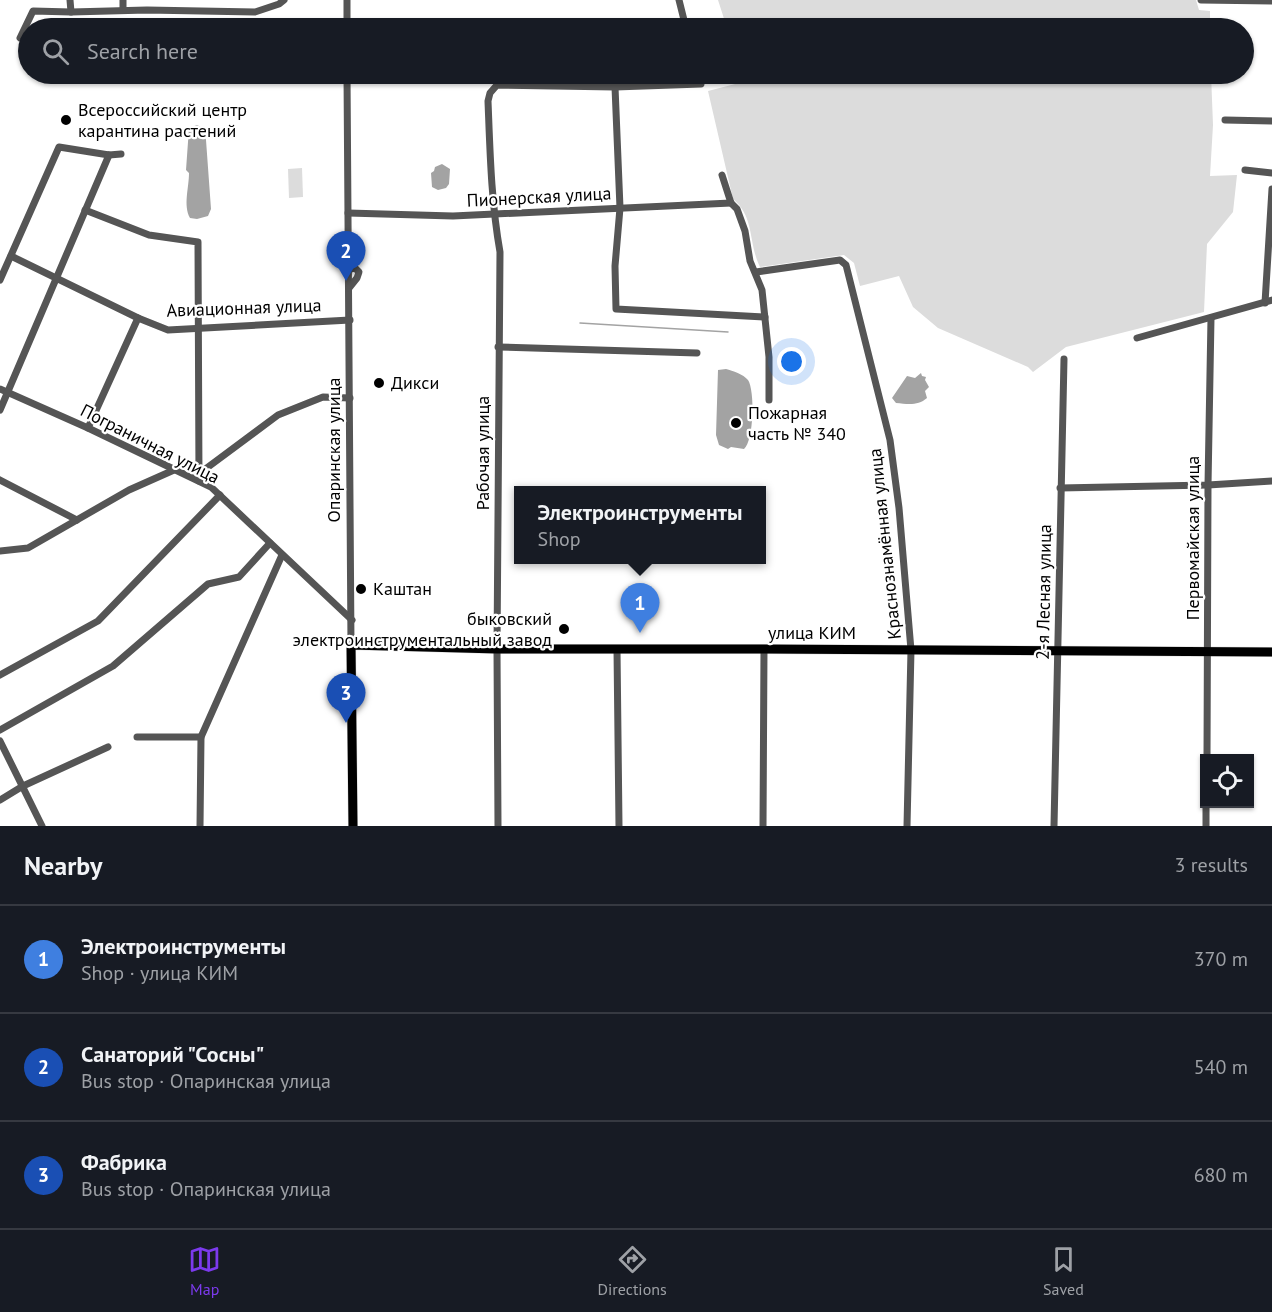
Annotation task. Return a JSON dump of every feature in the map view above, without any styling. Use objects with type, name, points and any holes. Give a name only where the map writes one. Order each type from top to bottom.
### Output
[{"type":"main road","name":"улица КИМ","points":[[351,645],[497,650],[1272,652]]},
{"type":"main road","name":"Опаринская улица","points":[[351,645],[352,826]]},
{"type":"street","points":[[70,0],[71,12]]},
{"type":"street","points":[[123,0],[123,10]]},
{"type":"street","points":[[30,18],[33,11],[255,12],[284,0]]},
{"type":"street","points":[[347,0],[347,18]]},
{"type":"street","points":[[679,0],[684,18]]},
{"type":"street","points":[[1202,0],[1272,1]]},
{"type":"street","points":[[347,84],[348,213]]},
{"type":"street","points":[[701,84],[615,87],[620,208],[615,266],[616,309],[765,317]]},
{"type":"street","name":"Рабочая улица","points":[[498,826],[500,252],[493,213],[488,101],[490,93],[497,85],[615,87]]},
{"type":"street","points":[[1225,120],[1272,121]]},
{"type":"street","points":[[0,280],[58,147],[109,155],[121,154]]},
{"type":"street","points":[[0,410],[109,155]]},
{"type":"street","points":[[1245,170],[1272,173]]},
{"type":"street","points":[[722,175],[731,203],[737,209],[745,231],[750,261],[762,291],[769,357],[769,400]]},
{"type":"street","points":[[1137,339],[1268,302],[1272,189]]},
{"type":"street","name":"Пионерская улица","points":[[348,213],[453,216],[731,203]]},
{"type":"street","points":[[85,210],[149,235],[198,242],[200,477]]},
{"type":"street","name":"Опаринская улица","points":[[348,213],[348,270],[355,268],[359,272],[349,288],[351,645]]},
{"type":"street","name":"Авиационная улица","points":[[11,256],[138,318],[168,330],[350,320]]},
{"type":"street","name":"Краснознамённая улица","points":[[756,272],[840,260],[846,265],[890,440],[899,508],[911,650],[907,826]]},
{"type":"street","points":[[88,428],[138,318]]},
{"type":"street","name":"Первомайская улица","points":[[1207,754],[1211,318]]},
{"type":"street","points":[[498,347],[697,353]]},
{"type":"street","name":"2-я Лесная улица","points":[[1054,826],[1064,359]]},
{"type":"street","name":"Пограничная улица","points":[[0,389],[174,470],[200,477],[352,620]]},
{"type":"street","points":[[200,477],[278,415],[323,397],[350,398]]},
{"type":"street","points":[[0,551],[28,548],[129,490],[174,470]]},
{"type":"street","points":[[0,480],[77,520]]},
{"type":"street","points":[[1060,488],[1208,485],[1272,481]]},
{"type":"street","points":[[0,675],[98,621],[220,495]]},
{"type":"street","points":[[0,730],[113,666],[208,584],[239,577],[270,543]]},
{"type":"street","points":[[200,826],[201,737],[282,555]]},
{"type":"street","points":[[617,649],[619,826]]},
{"type":"street","points":[[763,826],[764,649]]},
{"type":"street","points":[[137,737],[201,737]]},
{"type":"street","points":[[0,741],[42,826]]},
{"type":"street","points":[[0,800],[23,786],[108,747]]},
{"type":"street","points":[[1206,808],[1206,826]]},
{"type":"shaded area","points":[[718,0],[1196,0],[1199,10],[1210,11],[1210,18],[724,18]]},
{"type":"shaded area","points":[[735,84],[1211,84],[1213,125],[1210,176],[1237,175],[1233,212],[1207,244],[1204,312],[1066,347],[1033,372],[1028,367],[938,328],[913,307],[899,276],[860,286],[854,263],[844,255],[760,267],[745,214],[733,199],[708,91]]},
{"type":"shaded area","points":[[197,125],[203,128],[206,140],[211,209],[208,216],[197,219],[190,218],[188,213],[189,173],[186,170],[189,128]]},
{"type":"shaded area","points":[[442,164],[450,169],[449,184],[446,188],[438,190],[432,187],[431,173],[435,167]]},
{"type":"shaded area","points":[[302,168],[303,197],[289,198],[288,169]]},
{"type":"shaded area","points":[[726,369],[748,380],[752,394],[752,426],[744,449],[731,447],[728,449],[719,445],[716,435],[718,370]]},
{"type":"shaded area","points":[[921,373],[926,377],[925,380],[929,387],[925,391],[927,398],[916,403],[896,403],[892,398],[907,376],[915,378]]},
{"type":"waterway","points":[[580,323],[728,332]]},
{"type":"place","name":"Всероссийский центр карантина растений","points":[[66,120]]},
{"type":"place","name":"Санаторий \"Сосны\"","points":[[346,281]]},
{"type":"place","name":"Дикси","points":[[379,383]]},
{"type":"place","name":"Пожарная часть № 340","points":[[736,423]]},
{"type":"place","name":"Каштан","points":[[361,589]]},
{"type":"place","name":"быковский электроинструментальный завод","points":[[564,629]]},
{"type":"place","name":"Электроинструменты","points":[[640,633]]},
{"type":"place","name":"Фабрика","points":[[346,723]]}]
